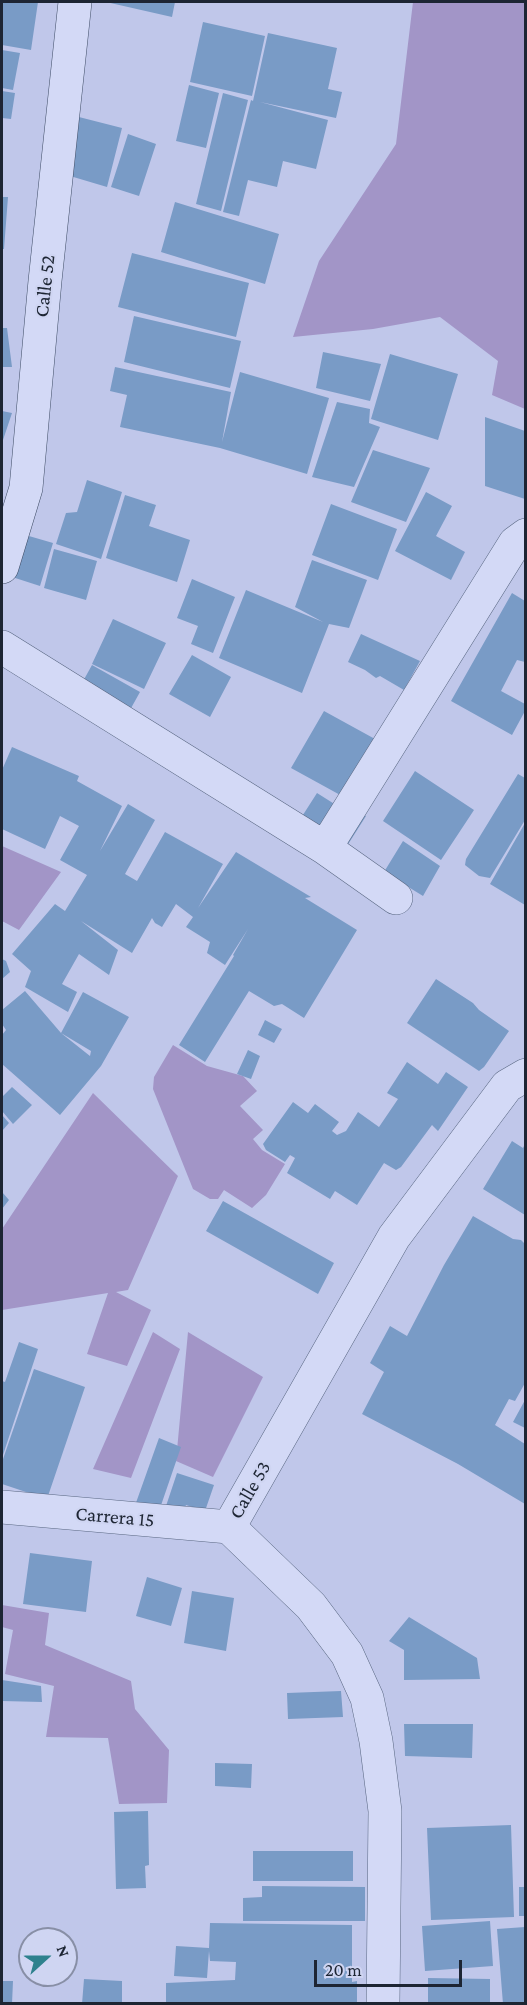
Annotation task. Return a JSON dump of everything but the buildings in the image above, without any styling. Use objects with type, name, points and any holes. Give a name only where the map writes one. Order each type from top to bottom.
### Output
[{"type":"street","name":"Calle 52","points":[[2,567],[26,488],[45,281],[75,2]]},
{"type":"street","points":[[325,848],[509,553],[525,535]]},
{"type":"street","points":[[2,647],[325,848],[396,898]]},
{"type":"street","name":"Calle 53","points":[[383,2004],[385,1811],[376,1741],[367,1698],[347,1654],[311,1606],[229,1527],[394,1238],[507,1086],[525,1075]]},
{"type":"street","name":"Carrera 15","points":[[2,1507],[229,1527]]},
{"type":"shaded area","points":[[413,2],[525,2],[525,409],[492,395],[498,361],[440,317],[373,329],[293,337],[319,261],[396,144]]},
{"type":"shaded area","points":[[2,846],[61,872],[19,930],[2,921]]},
{"type":"shaded area","points":[[173,1045],[207,1066],[243,1076],[257,1091],[240,1106],[263,1130],[253,1139],[262,1150],[285,1164],[266,1195],[252,1208],[224,1190],[218,1199],[210,1199],[193,1189],[153,1089],[154,1077]]},
{"type":"shaded area","points":[[93,1093],[178,1176],[128,1290],[116,1292],[151,1310],[127,1366],[87,1354],[108,1293],[2,1310],[2,1229]]},
{"type":"shaded area","points":[[153,1332],[180,1349],[131,1478],[93,1469]]},
{"type":"shaded area","points":[[188,1332],[263,1377],[213,1477],[176,1461]]},
{"type":"shaded area","points":[[2,1605],[49,1613],[45,1645],[131,1681],[135,1709],[169,1750],[167,1803],[119,1804],[108,1738],[46,1737],[54,1686],[5,1674],[13,1630],[2,1627]]}]
